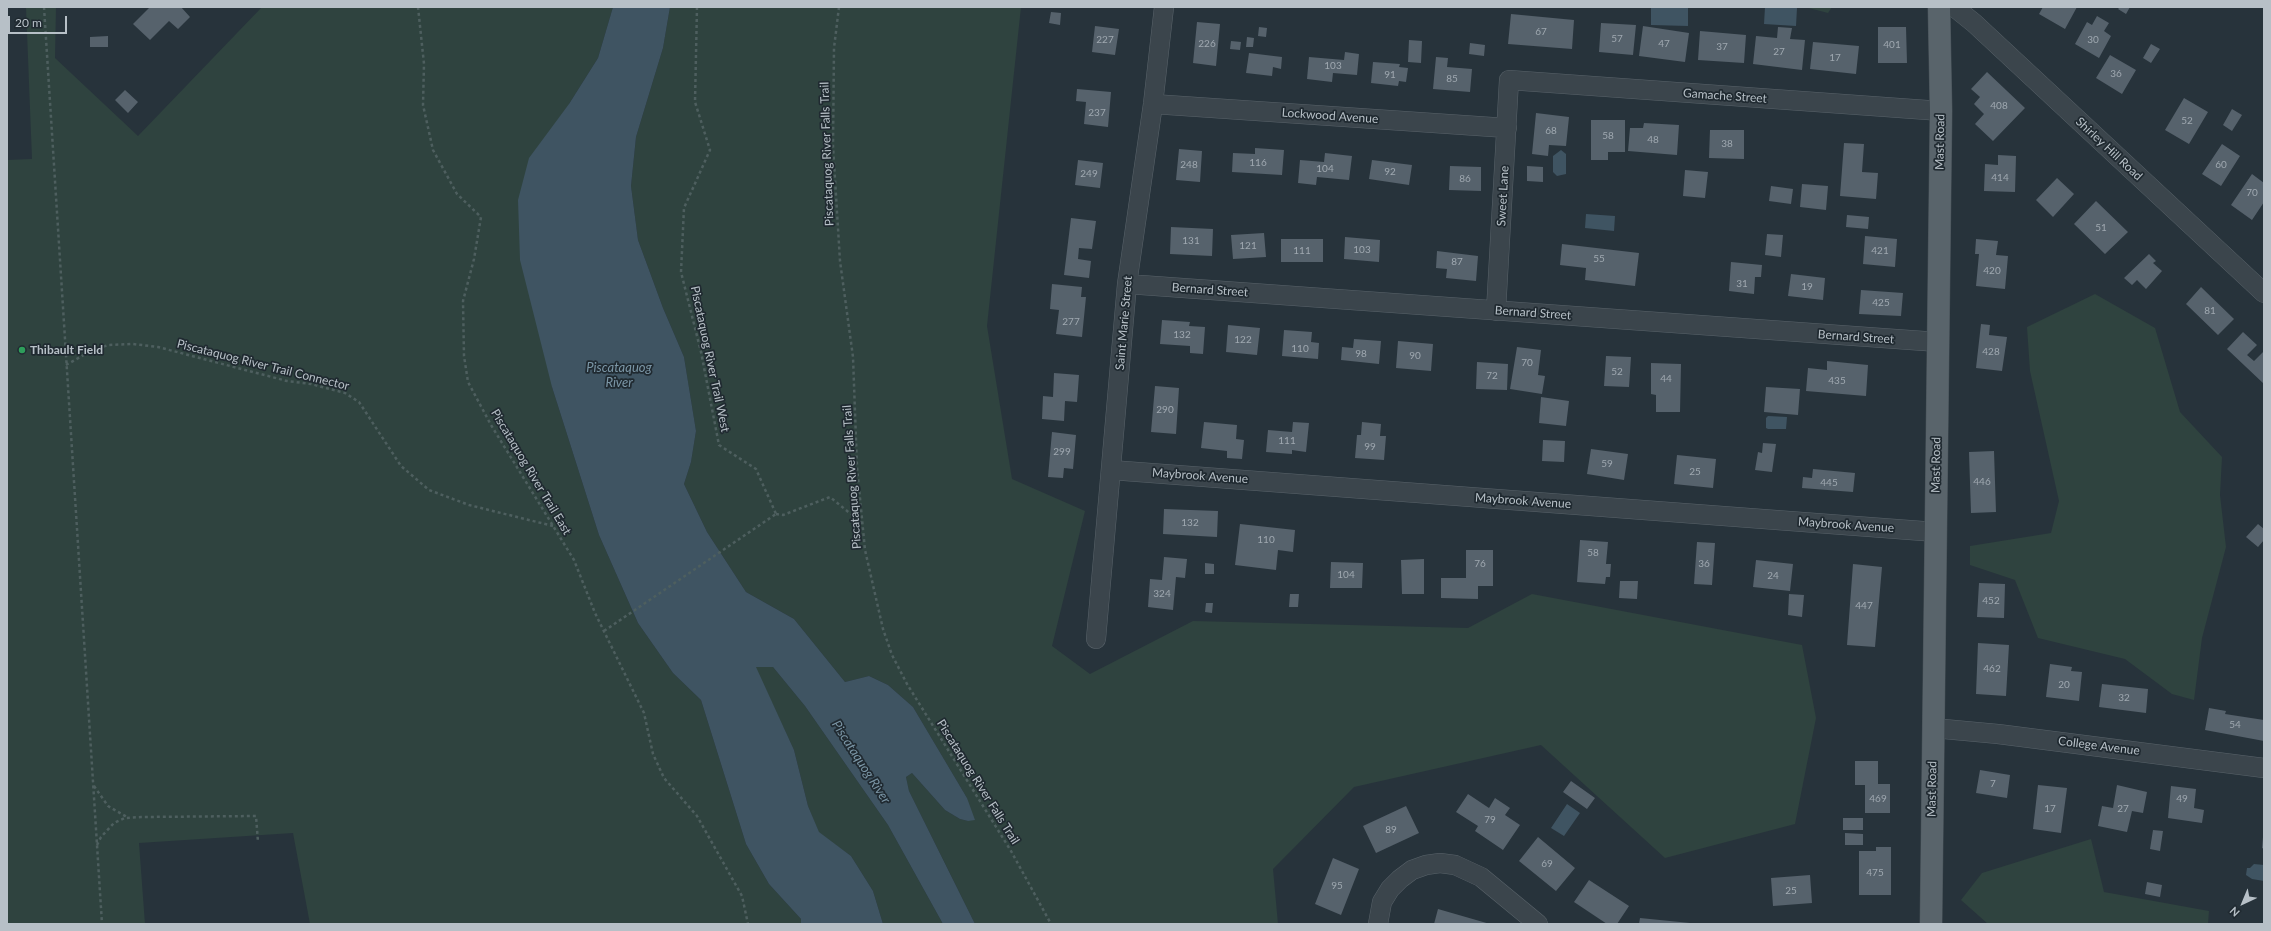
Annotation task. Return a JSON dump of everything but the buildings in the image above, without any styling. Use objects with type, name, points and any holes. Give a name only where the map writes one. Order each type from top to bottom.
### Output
[{"type":"main road","name":"Mast Road","points":[[1931,924],[1938,342],[1940,111],[1939,7]]},
{"type":"street","name":"Saint Marie Street","points":[[1096,640],[1127,284],[1153,104],[1164,7]]},
{"type":"street","name":"Shirley Hill Road","points":[[1954,7],[2264,293]]},
{"type":"street","name":"Gamache Street","points":[[1509,80],[1940,111]]},
{"type":"street","name":"Sweet Lane","points":[[1496,311],[1509,80]]},
{"type":"street","name":"Lockwood Avenue","points":[[1153,104],[1507,128]]},
{"type":"street","name":"Bernard Street","points":[[1127,284],[1938,342]]},
{"type":"street","name":"Maybrook Avenue","points":[[1111,470],[1936,532]]},
{"type":"street","name":"College Avenue","points":[[1933,728],[2006,735],[2264,768]]},
{"type":"street","points":[[1378,924],[1382,902],[1390,889],[1400,879],[1419,868],[1440,863],[1455,865],[1481,877],[1538,924]]},
{"type":"path","points":[[44,7],[102,924]]},
{"type":"path","name":"Piscataquog River Trail East","points":[[418,7],[424,64],[423,105],[433,150],[457,194],[481,217],[474,259],[463,301],[464,356],[468,382],[491,425],[574,560],[604,631],[644,713],[653,754],[664,778],[697,816],[742,896],[748,924]]},
{"type":"path","name":"Piscataquog River Trail West","points":[[697,7],[696,102],[710,150],[684,208],[681,272],[701,352],[719,445],[756,469],[776,514]]},
{"type":"path","name":"Piscataquog River Falls Trail","points":[[839,7],[834,48],[833,146],[840,261],[853,357],[857,467],[865,550],[883,629],[892,655],[907,684],[1010,851],[1051,924]]},
{"type":"path","name":"Piscataquog River Trail Connector","points":[[66,365],[91,351],[108,345],[133,344],[158,347],[287,381],[311,384],[345,393],[359,402],[402,466],[429,490],[469,505],[554,526]]},
{"type":"path","points":[[604,631],[776,514],[783,515],[830,497],[863,524]]},
{"type":"path","points":[[93,784],[108,806],[123,816],[256,816],[258,842]]},
{"type":"path","points":[[97,847],[101,837],[109,826],[117,821],[130,817]]},
{"type":"green space","points":[[26,7],[56,7],[55,58],[138,136],[262,7],[613,7],[598,58],[569,104],[552,387],[599,535],[638,623],[673,673],[701,700],[746,844],[769,884],[801,919],[801,924],[310,924],[293,833],[139,843],[145,924],[7,924],[7,160],[32,159]]},
{"type":"green space","points":[[670,7],[1021,7],[987,326],[1012,479],[1085,511],[1052,646],[1090,674],[1193,621],[1468,628],[1532,594],[1802,645],[1816,718],[1795,824],[1665,858],[1541,745],[1354,787],[1273,869],[1278,924],[975,924],[909,791],[906,777],[912,773],[945,810],[960,819],[968,821],[967,798],[913,707],[888,685],[869,676],[845,682],[794,619],[746,592],[707,532],[684,484],[691,462],[696,431],[684,357],[663,308],[638,240],[631,186],[636,137],[663,48]]},
{"type":"green space","points":[[1805,7],[1832,7],[1828,13]]},
{"type":"green space","points":[[2095,294],[2155,328],[2180,412],[2222,457],[2220,495],[2226,547],[2202,638],[2194,700],[2172,694],[2125,659],[2038,638],[2015,580],[1970,565],[1970,546],[2051,533],[2059,501],[2030,371],[2027,327]]},
{"type":"green space","points":[[755,667],[773,667],[805,706],[888,825],[943,924],[883,924],[873,891],[851,856],[819,833],[808,806],[794,750]]},
{"type":"green space","points":[[2091,839],[2104,892],[2209,911],[2208,924],[1988,924],[1961,900],[1982,873]]},
{"type":"water","name":"Piscataquog River","points":[[613,7],[670,7],[663,48],[636,137],[631,186],[638,240],[663,308],[684,357],[696,431],[691,462],[684,484],[707,532],[746,592],[794,619],[845,682],[869,676],[888,685],[913,707],[967,798],[975,820],[968,821],[960,819],[945,810],[912,773],[906,777],[909,791],[975,924],[943,924],[888,825],[805,706],[773,667],[756,667],[794,750],[808,806],[819,832],[851,856],[873,891],[883,924],[801,924],[801,919],[769,884],[746,844],[701,700],[673,673],[638,623],[599,535],[552,387],[520,260],[518,200],[529,158],[569,104],[598,58]]},
{"type":"water","points":[[1651,7],[1688,7],[1688,26],[1651,25]]},
{"type":"water","points":[[1765,7],[1797,8],[1796,26],[1764,24]]},
{"type":"water","points":[[1561,150],[1566,154],[1566,174],[1557,176],[1553,172],[1553,156]]},
{"type":"water","points":[[1586,214],[1615,216],[1614,231],[1585,228]]},
{"type":"water","points":[[1768,416],[1787,417],[1786,429],[1766,428],[1766,418]]},
{"type":"water","points":[[1567,804],[1580,813],[1564,836],[1551,828]]},
{"type":"water","points":[[2254,864],[2264,865],[2264,881],[2252,879],[2246,875],[2247,868],[2250,868]]},
{"type":"place","name":"Thibault Field","points":[[22,350]]}]
